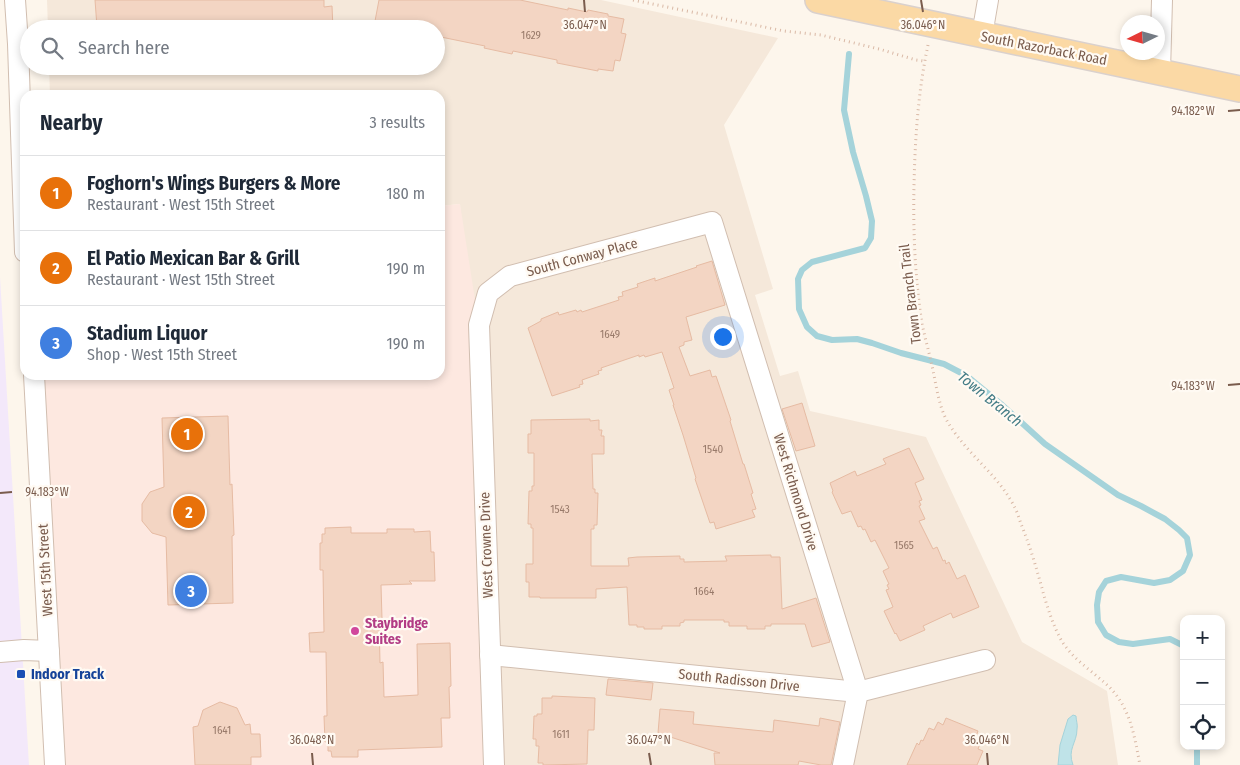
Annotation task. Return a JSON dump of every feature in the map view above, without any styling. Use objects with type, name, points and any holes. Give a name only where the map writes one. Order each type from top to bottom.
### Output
[{"type":"main road","name":"South Razorback Road","points":[[818,0],[1240,89]]},
{"type":"street","points":[[15,0],[20,103]]},
{"type":"street","points":[[982,35],[988,0]]},
{"type":"street","points":[[1160,72],[1162,0]]},
{"type":"street","name":"South Conway Place","points":[[479,325],[488,293],[510,276],[712,222]]},
{"type":"street","name":"West Richmond Drive","points":[[712,222],[858,692],[844,765]]},
{"type":"street","name":"West Crowne Drive","points":[[479,325],[494,765]]},
{"type":"street","name":"West 15th Street","points":[[34,380],[55,765]]},
{"type":"street","points":[[0,652],[24,650],[49,651]]},
{"type":"street","name":"South Radisson Drive","points":[[490,655],[858,692],[985,660]]},
{"type":"path","points":[[633,0],[784,31],[820,35],[924,61]]},
{"type":"path","name":"Town Branch Trail","points":[[932,25],[919,96],[914,154],[913,224],[917,284],[923,326],[936,386],[946,418],[969,451],[1001,486],[1014,506],[1059,637],[1069,651],[1107,685],[1127,711],[1134,733],[1140,765]]},
{"type":"shaded area","points":[[47,0],[601,0],[778,38],[724,125],[773,289],[755,295],[780,376],[798,371],[810,411],[926,437],[1022,642],[1107,691],[1118,765],[494,765],[460,204],[445,206],[445,90],[50,90],[49,75],[445,75],[445,20],[48,20]]},
{"type":"shaded area","points":[[460,204],[479,325],[494,765],[55,765],[34,380],[445,380],[445,206]]},
{"type":"shaded area","points":[[0,277],[29,765],[0,765]]},
{"type":"water","points":[[1073,715],[1076,716],[1077,734],[1071,755],[1073,765],[1058,765],[1060,745],[1068,719]]},
{"type":"building","points":[[95,0],[324,0],[324,7],[332,6],[333,20],[96,20]]},
{"type":"building","points":[[379,0],[520,0],[568,10],[568,8],[587,12],[588,10],[624,19],[621,33],[626,34],[620,61],[615,60],[613,71],[598,69],[598,71],[557,63],[557,60],[513,51],[512,54],[445,38],[445,20],[375,20]]},
{"type":"building","points":[[712,261],[725,305],[686,317],[692,340],[684,342],[684,345],[679,347],[690,376],[710,370],[712,377],[716,376],[753,493],[751,494],[756,509],[752,510],[755,517],[716,529],[714,522],[710,523],[695,479],[669,390],[674,388],[662,352],[645,357],[644,355],[639,357],[639,355],[601,368],[602,370],[598,371],[599,374],[582,380],[583,384],[579,385],[580,387],[552,396],[528,328],[541,321],[541,319],[558,312],[559,315],[576,310],[577,312],[581,310],[582,312],[619,300],[618,297],[623,296],[622,292],[638,287],[637,284],[655,278],[655,281]]},
{"type":"building","points":[[802,403],[815,446],[796,451],[782,409]]},
{"type":"building","points":[[228,416],[234,535],[232,536],[233,603],[168,605],[166,537],[152,533],[142,521],[142,504],[150,492],[164,487],[162,418]]},
{"type":"building","points":[[590,419],[590,421],[599,420],[599,430],[602,430],[601,436],[604,436],[604,454],[592,454],[593,489],[595,489],[595,493],[598,493],[597,525],[594,525],[594,529],[591,529],[591,566],[629,566],[628,558],[637,557],[680,556],[680,559],[684,559],[684,562],[727,561],[725,556],[771,555],[771,557],[780,557],[782,609],[816,598],[830,642],[812,647],[805,624],[771,624],[771,626],[765,626],[765,629],[729,626],[729,622],[724,622],[724,620],[684,620],[684,622],[680,623],[680,626],[662,626],[662,629],[644,629],[644,627],[637,627],[637,625],[629,625],[627,587],[596,589],[596,598],[529,597],[529,582],[526,582],[526,564],[533,564],[533,528],[531,528],[531,524],[528,524],[529,491],[532,491],[532,486],[534,486],[534,453],[528,453],[528,434],[531,434],[531,420]]},
{"type":"building","points":[[909,448],[924,479],[915,483],[922,500],[919,501],[921,505],[919,506],[925,519],[919,521],[933,549],[937,547],[943,561],[945,560],[946,564],[949,562],[957,579],[965,575],[979,607],[953,618],[951,613],[923,626],[925,630],[900,641],[884,611],[893,607],[886,590],[889,589],[887,585],[889,584],[883,571],[889,568],[875,540],[871,542],[865,529],[863,530],[861,526],[858,527],[851,511],[842,514],[830,483],[855,471],[857,476],[886,464],[883,459]]},
{"type":"building","name":"Staybridge Suites","points":[[351,527],[351,533],[387,533],[387,529],[414,529],[414,532],[430,531],[431,552],[434,552],[435,581],[409,581],[412,584],[381,585],[382,619],[379,619],[380,663],[383,662],[384,697],[418,695],[417,644],[450,643],[450,718],[441,718],[442,747],[358,750],[358,757],[332,757],[331,751],[328,751],[328,742],[325,742],[324,716],[327,716],[326,652],[310,652],[309,633],[324,632],[323,570],[320,570],[322,534],[325,534],[325,528]]},
{"type":"building","points":[[608,679],[653,683],[651,700],[606,695]]},
{"type":"building","points":[[552,696],[595,698],[594,730],[588,730],[587,764],[543,765],[543,763],[538,763],[539,746],[536,746],[536,739],[533,739],[534,716],[542,714],[542,698],[552,698]]},
{"type":"building","points":[[220,702],[237,708],[245,725],[250,724],[251,734],[260,734],[261,757],[251,757],[251,765],[195,765],[193,727],[198,726],[203,710]]},
{"type":"building","points":[[660,709],[694,712],[693,724],[773,732],[774,720],[819,726],[820,718],[840,722],[831,765],[799,761],[798,765],[715,765],[714,753],[720,753],[658,733]]},
{"type":"building","points":[[946,718],[978,731],[975,739],[981,741],[978,749],[983,751],[977,765],[907,765],[917,743],[919,745],[921,740],[923,741],[929,728],[934,730],[938,722],[943,725]]},
{"type":"waterway","name":"Town Branch","points":[[849,54],[844,110],[853,152],[872,221],[871,238],[865,248],[812,262],[802,270],[798,279],[799,309],[807,327],[817,336],[832,340],[857,339],[944,364],[967,376],[1045,444],[1118,495],[1165,519],[1179,530],[1187,538],[1190,555],[1183,571],[1170,580],[1154,583],[1121,577],[1106,581],[1099,592],[1097,605],[1098,622],[1106,635],[1119,642],[1133,644],[1170,639],[1180,644]]},
{"type":"waterway","name":"Town Branch","points":[[1197,750],[1197,765]]},
{"type":"place","name":"Foghorn's Wings Burgers & More","points":[[187,434]]},
{"type":"place","name":"El Patio Mexican Bar & Grill","points":[[189,512]]},
{"type":"place","name":"Stadium Liquor","points":[[191,591]]},
{"type":"place","name":"Staybridge Suites","points":[[355,631]]},
{"type":"place","name":"Indoor Track","points":[[21,674]]}]
